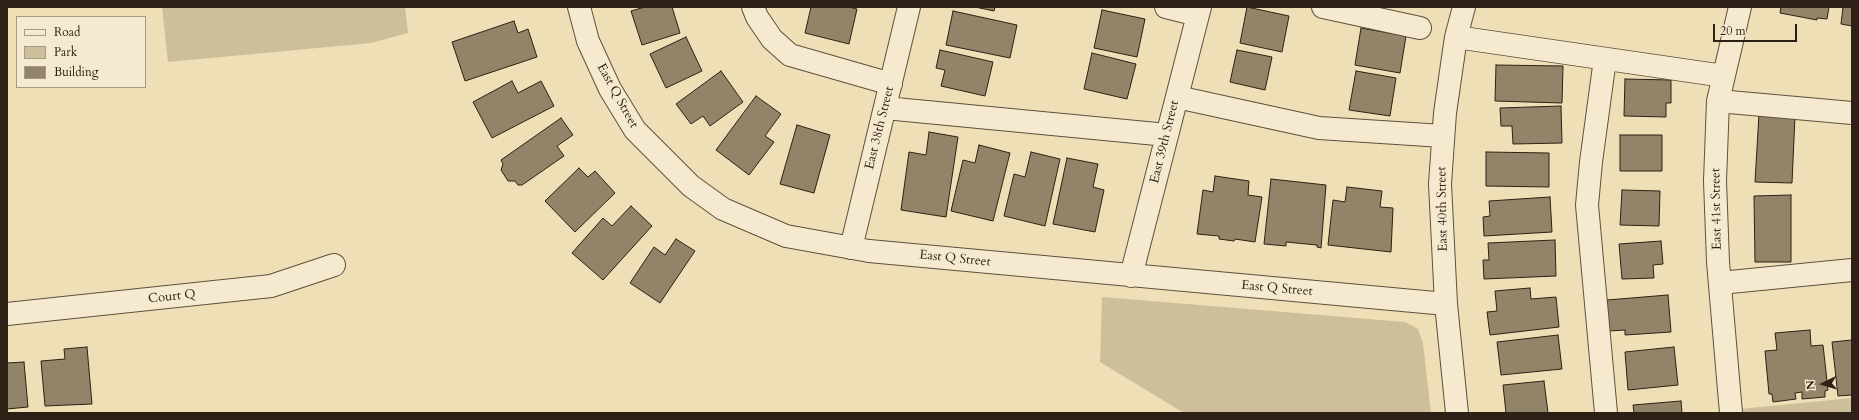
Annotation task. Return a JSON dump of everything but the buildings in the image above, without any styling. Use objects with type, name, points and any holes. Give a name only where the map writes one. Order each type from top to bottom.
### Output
[{"type":"street","name":"East Q Street","points":[[579,7],[588,41],[610,89],[635,130],[691,186],[723,209],[786,236],[851,248],[1131,276],[1446,304]]},
{"type":"street","points":[[753,7],[757,17],[772,39],[790,55],[891,84]]},
{"type":"street","name":"East 38th Street","points":[[851,248],[909,7]]},
{"type":"street","points":[[1166,7],[1199,11]]},
{"type":"street","points":[[1323,7],[1420,28]]},
{"type":"street","name":"East 40th Street","points":[[1457,413],[1446,304],[1440,184],[1443,136],[1456,37],[1464,7]]},
{"type":"street","name":"East 41st Street","points":[[1731,413],[1720,283],[1715,181],[1718,101],[1740,7]]},
{"type":"street","name":"East 39th Street","points":[[1131,276],[1199,11]]},
{"type":"street","points":[[1456,37],[1724,76]]},
{"type":"street","points":[[1606,59],[1591,162],[1587,205],[1606,413]]},
{"type":"street","points":[[1177,97],[1319,128],[1443,136]]},
{"type":"street","points":[[1718,101],[1852,113]]},
{"type":"street","points":[[885,108],[1167,135]]},
{"type":"street","name":"Court Q","points":[[7,314],[271,286],[334,265]]},
{"type":"street","points":[[1720,283],[1852,270]]},
{"type":"green space","points":[[162,7],[405,7],[408,33],[371,43],[168,62]]},
{"type":"green space","points":[[1102,297],[1405,322],[1418,329],[1423,343],[1431,413],[1184,413],[1100,362]]},
{"type":"green space","points":[[1852,398],[1852,413],[1740,413],[1740,409]]}]
